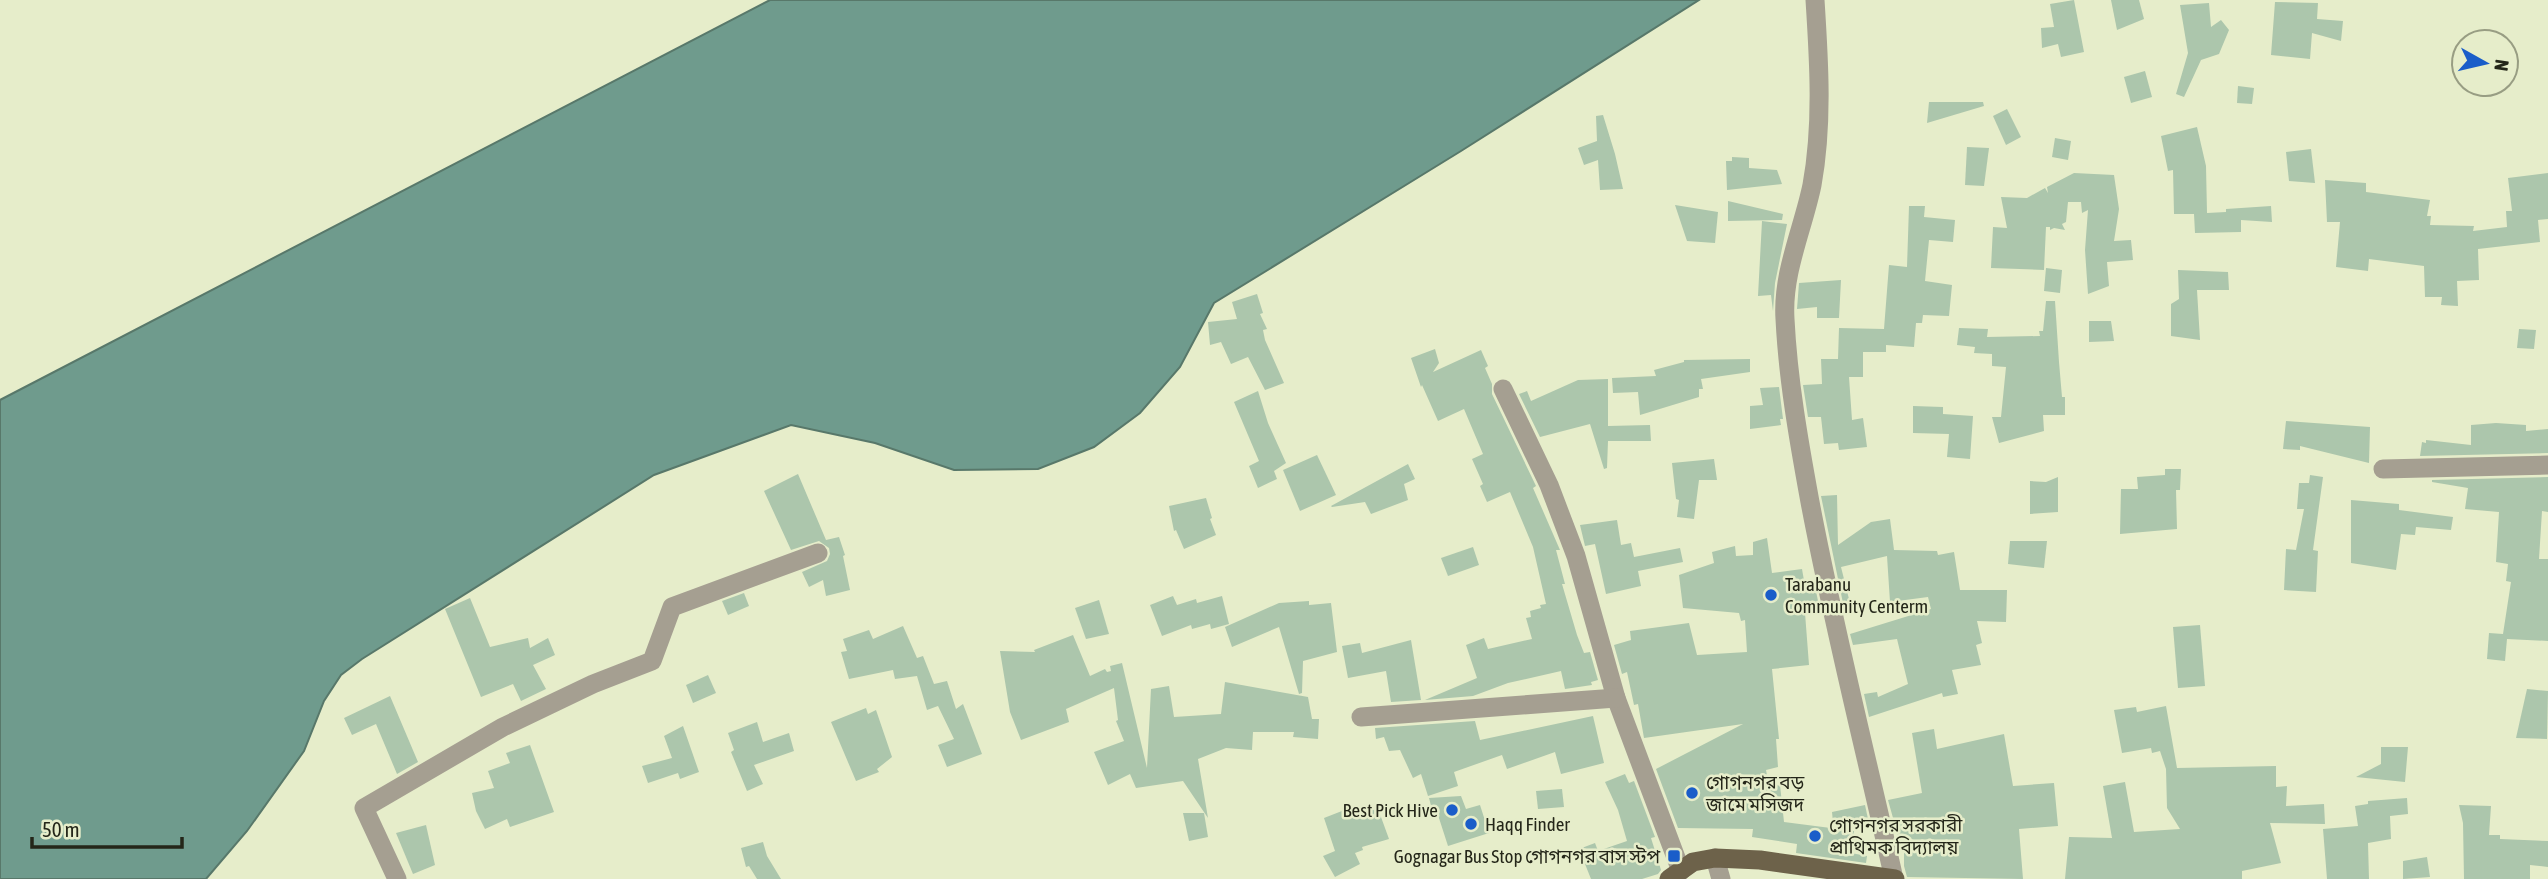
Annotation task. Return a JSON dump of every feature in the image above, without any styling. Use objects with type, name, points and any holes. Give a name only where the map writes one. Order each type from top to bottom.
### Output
[{"type":"main road","points":[[1675,875],[1693,862],[1715,858],[1759,860],[1895,879]]},
{"type":"street","points":[[1815,0],[1819,60],[1816,145],[1812,184],[1789,272],[1784,317],[1798,437],[1821,559],[1895,879]]},
{"type":"street","points":[[1503,389],[1549,485],[1576,556],[1616,698],[1675,875]]},
{"type":"street","points":[[2383,469],[2548,466]]},
{"type":"street","points":[[397,879],[364,808],[413,782],[503,727],[593,684],[652,661],[672,607],[818,553]]},
{"type":"street","points":[[1361,717],[1616,698]]},
{"type":"street","points":[[1715,858],[1721,879]]},
{"type":"water","points":[[770,0],[1699,0],[1214,303],[1180,367],[1140,413],[1094,447],[1038,469],[954,470],[875,443],[791,425],[654,475],[362,659],[341,675],[324,701],[304,751],[247,831],[206,879],[0,879],[0,400]]},
{"type":"building","points":[[2074,0],[2084,52],[2061,57],[2058,44],[2042,48],[2041,28],[2054,27],[2050,4]]},
{"type":"building","points":[[2111,0],[2139,0],[2144,19],[2117,30]]},
{"type":"building","points":[[2275,2],[2318,3],[2317,19],[2343,21],[2341,41],[2312,33],[2310,59],[2271,55]]},
{"type":"building","points":[[2209,3],[2211,27],[2221,20],[2229,30],[2219,54],[2201,60],[2184,97],[2176,94],[2188,53],[2180,5]]},
{"type":"building","points":[[2145,71],[2152,97],[2131,103],[2124,77]]},
{"type":"building","points":[[2238,86],[2254,88],[2252,104],[2237,103]]},
{"type":"building","points":[[1929,102],[1983,102],[1984,106],[1927,123]]},
{"type":"building","points":[[2007,109],[2021,137],[2006,145],[1993,116]]},
{"type":"building","points":[[1603,115],[1623,189],[1600,190],[1598,160],[1584,165],[1578,148],[1597,141],[1596,116]]},
{"type":"building","points":[[2197,127],[2206,166],[2207,213],[2271,206],[2272,222],[2241,220],[2241,232],[2195,233],[2194,214],[2174,214],[2173,170],[2168,171],[2161,136]]},
{"type":"building","points":[[2055,138],[2071,141],[2068,160],[2052,157]]},
{"type":"building","points":[[1967,147],[1989,148],[1984,186],[1965,185]]},
{"type":"building","points":[[2311,149],[2315,183],[2289,181],[2286,152]]},
{"type":"building","points":[[1732,157],[1749,158],[1749,168],[1777,170],[1782,184],[1727,190],[1726,161],[1732,161]]},
{"type":"building","points":[[2074,173],[2114,175],[2119,209],[2114,241],[2131,240],[2133,260],[2107,262],[2109,286],[2088,294],[2085,250],[2088,210],[2082,213],[2081,202],[2068,202],[2066,222],[2062,224],[2065,230],[2050,230],[2050,227],[2046,227],[2044,270],[1991,268],[1993,227],[2007,228],[2001,197],[2027,198],[2045,188],[2048,193],[2047,187]]},
{"type":"building","points":[[2548,173],[2548,219],[2538,220],[2540,242],[2478,249],[2479,280],[2457,281],[2458,306],[2441,305],[2442,297],[2425,297],[2424,266],[2369,259],[2368,271],[2336,267],[2340,222],[2327,222],[2325,180],[2366,183],[2366,192],[2430,200],[2427,216],[2431,216],[2430,225],[2474,226],[2473,231],[2507,227],[2506,211],[2512,211],[2508,178]]},
{"type":"building","points":[[1728,201],[1783,214],[1782,220],[1728,221]]},
{"type":"building","points":[[1675,205],[1718,212],[1715,243],[1687,241]]},
{"type":"building","points":[[1909,206],[1925,206],[1924,217],[1955,220],[1953,242],[1929,240],[1925,281],[1952,285],[1949,316],[1923,315],[1922,323],[1916,323],[1914,347],[1886,345],[1886,352],[1863,352],[1863,377],[1849,377],[1852,420],[1863,418],[1867,447],[1839,450],[1838,443],[1824,444],[1821,417],[1808,417],[1803,385],[1822,384],[1821,359],[1838,359],[1839,328],[1884,329],[1889,265],[1907,267]]},
{"type":"building","points":[[1762,221],[1787,224],[1775,283],[1773,311],[1771,295],[1758,296]]},
{"type":"building","points":[[2046,268],[2062,270],[2060,293],[2044,291]]},
{"type":"building","points":[[2178,270],[2228,272],[2229,290],[2197,290],[2200,340],[2171,336],[2171,304],[2179,299]]},
{"type":"building","points":[[1841,280],[1839,318],[1817,318],[1817,307],[1797,309],[1799,283]]},
{"type":"building","points":[[1257,294],[1263,313],[1260,314],[1267,329],[1263,330],[1265,340],[1284,383],[1265,390],[1248,357],[1231,364],[1221,342],[1210,345],[1208,322],[1237,319],[1232,302]]},
{"type":"building","points":[[2046,301],[2055,301],[2065,415],[2043,415],[2044,431],[1999,443],[1992,417],[2001,417],[2006,367],[1992,366],[1992,354],[1974,353],[1975,347],[1957,345],[1959,328],[1988,329],[1987,337],[2040,336],[2039,331],[2043,331]]},
{"type":"building","points":[[2089,321],[2111,321],[2114,341],[2089,342]]},
{"type":"building","points":[[2519,329],[2536,330],[2534,349],[2517,348]]},
{"type":"building","points":[[1435,349],[1439,363],[1433,372],[1481,350],[1488,366],[1485,368],[1492,384],[1492,394],[1536,486],[1533,488],[1560,550],[1556,550],[1565,584],[1562,584],[1577,635],[1584,653],[1590,652],[1598,680],[1591,682],[1592,685],[1565,689],[1561,671],[1508,683],[1473,696],[1425,700],[1477,678],[1466,645],[1484,638],[1488,649],[1532,639],[1526,618],[1531,617],[1530,611],[1546,604],[1533,547],[1510,492],[1487,502],[1480,486],[1483,484],[1472,459],[1483,454],[1464,409],[1438,421],[1422,385],[1421,387],[1411,358]]},
{"type":"building","points":[[1750,359],[1750,372],[1701,379],[1703,389],[1699,389],[1699,397],[1640,415],[1638,392],[1613,393],[1612,378],[1656,376],[1654,370],[1684,360]]},
{"type":"building","points":[[1608,379],[1608,426],[1650,425],[1651,441],[1608,441],[1607,468],[1604,469],[1590,424],[1540,437],[1519,394],[1527,391],[1531,401],[1578,380]]},
{"type":"building","points":[[1779,387],[1783,419],[1780,419],[1781,425],[1750,429],[1750,406],[1763,405],[1760,388]]},
{"type":"building","points":[[1258,391],[1268,423],[1286,463],[1274,471],[1277,479],[1258,488],[1249,466],[1259,461],[1234,402]]},
{"type":"building","points":[[1913,406],[1943,407],[1943,414],[1973,416],[1970,459],[1947,457],[1949,434],[1913,433]]},
{"type":"building","points":[[2286,421],[2370,427],[2369,463],[2300,446],[2300,450],[2283,449]]},
{"type":"building","points":[[2471,425],[2526,425],[2526,431],[2548,429],[2548,453],[2420,456],[2422,442],[2426,443],[2426,440],[2471,445]]},
{"type":"building","points":[[1317,455],[1336,495],[1300,511],[1283,470]]},
{"type":"building","points":[[1714,459],[1717,480],[1699,480],[1694,519],[1677,517],[1679,500],[1676,499],[1672,463]]},
{"type":"building","points":[[1408,464],[1415,479],[1404,484],[1408,500],[1371,514],[1365,502],[1331,506]]},
{"type":"building","points":[[2165,469],[2181,469],[2180,490],[2176,490],[2177,529],[2120,534],[2121,489],[2138,489],[2137,477],[2165,475]]},
{"type":"building","points":[[798,474],[826,540],[839,537],[845,555],[843,556],[850,590],[826,596],[823,580],[809,587],[802,572],[827,561],[829,548],[819,541],[791,550],[764,491]]},
{"type":"building","points":[[2310,475],[2323,477],[2313,550],[2318,551],[2316,592],[2284,590],[2286,549],[2296,550],[2304,509],[2297,509],[2299,483],[2309,483]]},
{"type":"building","points":[[2058,477],[2058,512],[2030,514],[2030,481],[2046,482]]},
{"type":"building","points":[[2548,477],[2548,512],[2542,511],[2539,559],[2548,559],[2548,641],[2507,639],[2505,661],[2487,659],[2489,633],[2503,634],[2511,582],[2506,581],[2508,564],[2496,562],[2499,512],[2465,509],[2468,488],[2432,480]]},
{"type":"building","points":[[1837,495],[1838,545],[1871,522],[1890,519],[1894,550],[1937,551],[1938,555],[1954,552],[1960,590],[2007,590],[2006,622],[1977,621],[1982,643],[1976,645],[1981,665],[1952,670],[1958,694],[1943,697],[1942,693],[1869,717],[1864,694],[1877,692],[1878,697],[1908,684],[1897,639],[1853,645],[1850,634],[1931,609],[1928,597],[1890,602],[1887,556],[1841,567],[1851,607],[1844,608],[1821,496]]},
{"type":"building","points":[[1206,498],[1216,535],[1184,549],[1176,530],[1174,531],[1169,506]]},
{"type":"building","points":[[2351,500],[2399,504],[2399,510],[2453,517],[2451,530],[2416,527],[2415,535],[2401,534],[2396,570],[2351,563]]},
{"type":"building","points":[[1617,520],[1621,545],[1631,543],[1634,557],[1680,548],[1683,562],[1638,571],[1641,586],[1606,594],[1595,544],[1585,546],[1580,525]]},
{"type":"building","points":[[1767,538],[1772,573],[1802,569],[1806,592],[1816,591],[1820,611],[1805,613],[1809,665],[1772,669],[1779,739],[1776,739],[1778,767],[1766,770],[1769,786],[1780,785],[1784,822],[1854,831],[1851,853],[1867,856],[1866,863],[1796,853],[1797,844],[1752,837],[1753,829],[1678,828],[1656,769],[1743,724],[1644,738],[1638,704],[1634,705],[1627,672],[1622,674],[1614,645],[1631,640],[1630,631],[1689,623],[1697,655],[1747,652],[1745,620],[1741,621],[1739,613],[1683,608],[1679,575],[1714,563],[1712,552],[1735,546],[1736,556],[1753,555],[1753,542]]},
{"type":"building","points":[[2010,541],[2047,541],[2044,568],[2008,564]]},
{"type":"building","points":[[1473,547],[1479,565],[1448,576],[1441,558]]},
{"type":"building","points":[[744,593],[749,606],[728,615],[722,601]]},
{"type":"building","points":[[1173,596],[1177,605],[1196,599],[1197,603],[1222,596],[1229,624],[1211,629],[1210,624],[1192,629],[1191,625],[1162,636],[1150,605]]},
{"type":"building","points":[[470,598],[490,647],[528,638],[530,648],[548,638],[555,655],[533,665],[546,689],[521,701],[513,684],[481,697],[445,609]]},
{"type":"building","points":[[1099,600],[1109,634],[1086,639],[1075,608]]},
{"type":"building","points":[[1309,601],[1309,605],[1331,603],[1337,652],[1303,661],[1302,693],[1299,694],[1279,627],[1232,647],[1225,627],[1279,603]]},
{"type":"building","points":[[2200,625],[2205,686],[2178,688],[2173,627]]},
{"type":"building","points":[[903,626],[917,658],[923,656],[934,684],[947,681],[956,709],[963,704],[982,754],[947,767],[938,745],[954,739],[938,706],[927,710],[917,676],[895,679],[893,670],[849,679],[841,652],[847,651],[843,639],[869,630],[873,639]]},
{"type":"building","points":[[1073,635],[1090,676],[1105,669],[1107,672],[1111,671],[1110,666],[1122,663],[1147,768],[1151,689],[1169,686],[1174,717],[1221,714],[1225,682],[1308,697],[1312,719],[1319,719],[1318,739],[1293,737],[1294,732],[1253,732],[1252,750],[1226,748],[1198,759],[1208,818],[1183,781],[1136,788],[1130,774],[1108,785],[1094,752],[1124,741],[1116,721],[1114,688],[1066,709],[1069,722],[1021,740],[1010,712],[1000,651],[1035,652],[1034,650]]},
{"type":"building","points":[[1411,640],[1421,700],[1391,702],[1386,671],[1348,678],[1342,646],[1360,643],[1362,653]]},
{"type":"building","points":[[708,675],[716,693],[693,703],[686,685]]},
{"type":"building","points":[[2527,689],[2548,691],[2547,739],[2516,738]]},
{"type":"building","points":[[390,696],[418,762],[397,774],[376,724],[352,735],[344,718]]},
{"type":"building","points":[[2166,706],[2177,768],[2276,766],[2276,787],[2287,786],[2286,806],[2324,804],[2325,824],[2270,823],[2281,863],[2242,871],[2242,879],[2065,879],[2069,837],[2112,838],[2103,786],[2125,782],[2134,832],[2180,829],[2167,808],[2166,769],[2160,751],[2152,753],[2151,748],[2122,753],[2114,710],[2136,707],[2137,712]]},
{"type":"building","points":[[866,708],[868,714],[876,710],[892,757],[877,769],[879,772],[856,781],[831,722]]},
{"type":"building","points":[[1593,716],[1604,763],[1561,774],[1555,752],[1507,769],[1502,755],[1454,772],[1458,786],[1428,796],[1421,774],[1413,778],[1400,750],[1389,751],[1384,737],[1376,739],[1375,728],[1475,721],[1480,740]]},
{"type":"building","points":[[757,722],[763,742],[789,733],[794,751],[754,765],[763,784],[747,791],[731,752],[734,750],[728,733]]},
{"type":"building","points":[[683,726],[699,772],[680,779],[678,773],[648,783],[642,766],[672,758],[664,736]]},
{"type":"building","points":[[1934,729],[1937,749],[2004,734],[2013,786],[2054,783],[2058,826],[2019,829],[2023,879],[1907,877],[1904,843],[1900,843],[1888,800],[1922,793],[1912,733]]},
{"type":"building","points":[[530,745],[554,812],[510,827],[507,819],[485,829],[476,811],[472,793],[494,788],[488,771],[510,763],[506,753]]},
{"type":"building","points":[[2381,747],[2408,747],[2405,782],[2356,777],[2381,764]]},
{"type":"building","points":[[1625,774],[1629,783],[1634,781],[1655,837],[1651,838],[1661,870],[1658,874],[1642,879],[1591,879],[1579,849],[1595,843],[1598,851],[1627,841],[1618,810],[1605,782]]},
{"type":"building","points":[[1562,789],[1564,807],[1538,809],[1536,791]]},
{"type":"building","points":[[1461,796],[1466,809],[1480,805],[1489,833],[1448,846],[1438,815],[1434,817],[1429,798]]},
{"type":"building","points":[[2407,798],[2408,814],[2390,816],[2391,839],[2368,843],[2369,879],[2327,879],[2323,829],[2358,826],[2355,806],[2368,804],[2368,801]]},
{"type":"building","points":[[1865,805],[1868,819],[1833,822],[1832,812]]},
{"type":"building","points":[[2459,805],[2491,806],[2489,835],[2500,835],[2500,839],[2548,841],[2548,867],[2530,865],[2530,879],[2464,879],[2463,823]]},
{"type":"building","points":[[1377,806],[1389,839],[1362,847],[1363,850],[1355,853],[1360,864],[1335,877],[1323,856],[1335,851],[1324,818],[1347,809],[1350,817]]},
{"type":"building","points":[[1183,813],[1204,813],[1208,837],[1189,841]]},
{"type":"building","points":[[426,825],[435,865],[413,874],[396,833]]},
{"type":"building","points":[[763,842],[767,856],[781,879],[757,879],[749,866],[746,867],[741,848]]},
{"type":"building","points":[[2427,857],[2430,877],[2403,879],[2403,861]]},
{"type":"place","name":"Tarabanu Community Centerm","points":[[1771,595]]},
{"type":"place","name":"গোগনগর বড় জামে মসিজদ","points":[[1692,793]]},
{"type":"place","name":"Best Pick Hive","points":[[1452,810]]},
{"type":"place","name":"Haqq Finder","points":[[1471,824]]},
{"type":"place","name":"গোগনগর সরকারী প্রাথিমক বিদ্যালয়","points":[[1815,836]]},
{"type":"place","name":"Gognagar Bus Stop গোগনগর বাস স্টপ","points":[[1674,856]]}]
